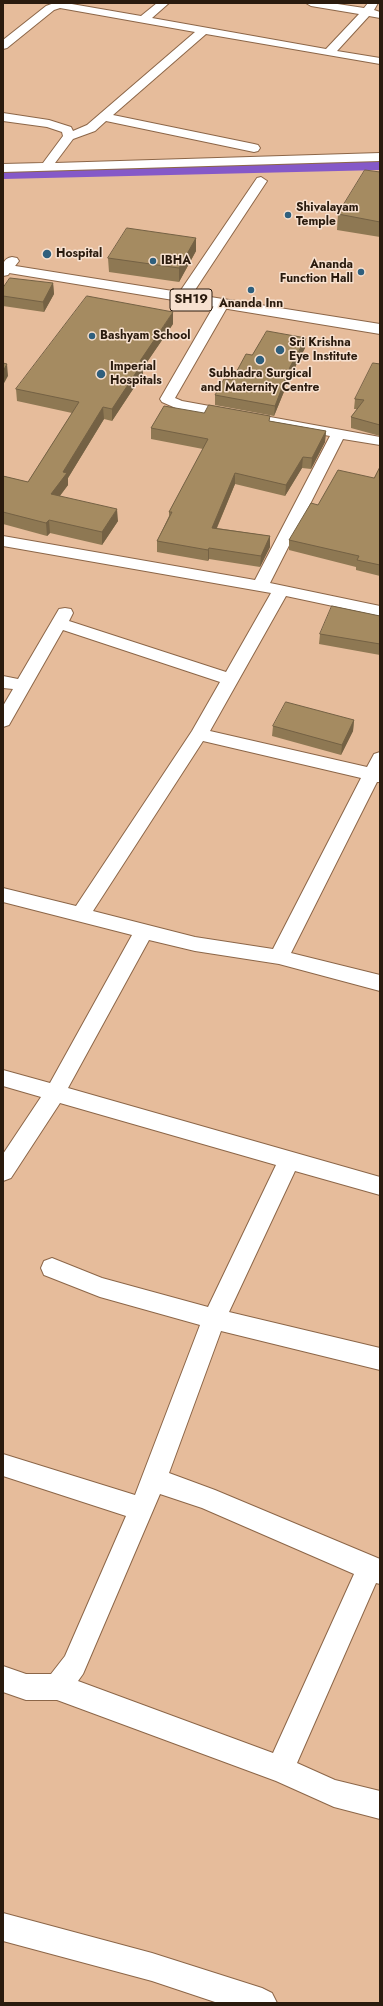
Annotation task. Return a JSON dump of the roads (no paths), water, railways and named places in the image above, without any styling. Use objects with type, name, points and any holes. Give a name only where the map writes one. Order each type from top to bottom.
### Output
[{"type":"main road","name":"SH19","points":[[5,265],[188,290],[380,321]]},
{"type":"main road","name":"SH19","points":[[5,265],[222,304],[380,330]]},
{"type":"street","points":[[144,19],[164,3]]},
{"type":"street","points":[[311,3],[370,8],[380,14]]},
{"type":"street","points":[[3,46],[50,8],[59,5],[144,19],[329,54],[380,61]]},
{"type":"street","points":[[329,54],[370,8]]},
{"type":"street","points":[[46,167],[68,136],[87,130],[104,117],[204,30]]},
{"type":"street","points":[[3,117],[49,124],[67,130],[68,136]]},
{"type":"street","points":[[104,117],[254,148]]},
{"type":"street","points":[[3,181],[6,168],[380,157]]},
{"type":"street","points":[[188,290],[261,181]]},
{"type":"street","points":[[222,304],[167,399],[178,405],[380,441]]},
{"type":"street","points":[[260,586],[338,433]]},
{"type":"street","points":[[3,541],[260,586],[380,611]]},
{"type":"street","points":[[80,915],[199,734],[281,590]]},
{"type":"street","points":[[3,721],[62,618],[230,679]]},
{"type":"street","points":[[3,682],[24,686]]},
{"type":"street","points":[[199,734],[377,769],[279,957]]},
{"type":"street","points":[[3,896],[195,944],[279,957],[380,983]]},
{"type":"street","points":[[3,1172],[55,1093],[144,931]]},
{"type":"street","points":[[3,1078],[380,1186]]},
{"type":"street","points":[[57,1687],[74,1665],[143,1509],[214,1320],[289,1160]]},
{"type":"street","points":[[52,1268],[100,1287],[214,1320],[380,1359]]},
{"type":"street","points":[[3,1465],[143,1509]]},
{"type":"street","points":[[154,1480],[206,1498],[375,1569],[280,1769]]},
{"type":"street","points":[[3,1679],[26,1687],[57,1687],[280,1769],[334,1793],[380,1805]]},
{"type":"street","points":[[3,1927],[152,1967],[262,2003]]},
{"type":"waterway","points":[[3,174],[380,165]]},
{"type":"place","name":"Shivalayam Temple","points":[[288,215]]},
{"type":"place","name":"Hospital","points":[[47,254]]},
{"type":"place","name":"IBHA","points":[[153,261]]},
{"type":"place","name":"Ananda Function Hall","points":[[361,272]]},
{"type":"place","name":"Ananda Inn","points":[[251,290]]},
{"type":"place","name":"Bashyam School","points":[[92,336]]},
{"type":"place","name":"Sri Krishna Eye Institute","points":[[280,350]]},
{"type":"place","name":"Subhadra Surgical and Maternity Centre","points":[[260,360]]},
{"type":"place","name":"Imperial Hospitals","points":[[101,374]]}]
